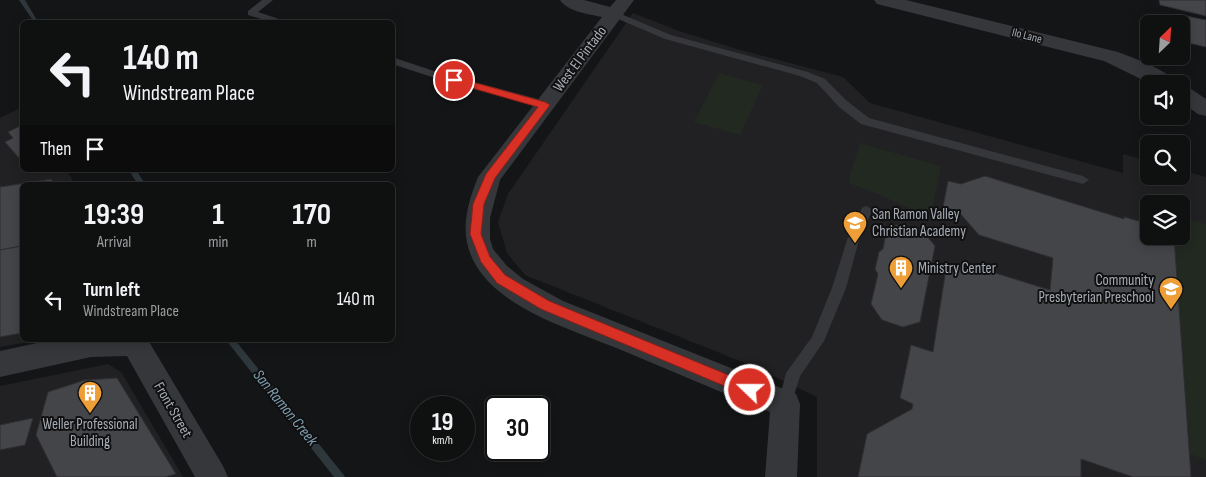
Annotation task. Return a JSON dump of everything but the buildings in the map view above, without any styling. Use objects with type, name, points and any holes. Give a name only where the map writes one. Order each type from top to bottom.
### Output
[{"type":"street","points":[[569,0],[584,7],[619,7]]},
{"type":"street","name":"Ilo Lane","points":[[883,0],[1111,56],[1151,75]]},
{"type":"street","name":"West El Pintado","points":[[619,7],[490,177],[479,204],[476,234],[485,259],[501,279],[545,305],[785,404]]},
{"type":"street","points":[[1190,98],[1206,109]]},
{"type":"street","name":"Front Street","points":[[0,364],[91,344],[135,343],[207,476]]},
{"type":"street","points":[[780,477],[785,404]]},
{"type":"lane","points":[[268,0],[251,13],[273,20]]},
{"type":"lane","points":[[619,7],[668,37],[804,74],[821,81],[843,104],[865,121],[1083,180]]},
{"type":"lane","points":[[395,61],[436,75],[545,105]]},
{"type":"lane","points":[[785,404],[793,373],[818,341],[839,288],[853,240],[866,210]]},
{"type":"shaded area","name":"San Ramon Valley Christian Academy","points":[[633,13],[679,31],[737,49],[843,77],[870,103],[1123,173],[1123,154],[1140,159],[1140,185],[1190,185],[1190,173],[1206,177],[1206,477],[817,477],[817,397],[750,365],[525,275],[507,253],[498,222],[508,194]]},
{"type":"shaded area","points":[[719,73],[763,85],[740,135],[694,122]]},
{"type":"shaded area","points":[[20,108],[20,172],[68,172],[73,182],[20,182],[20,342],[29,342],[0,347],[0,118]]},
{"type":"shaded area","points":[[860,143],[941,166],[931,216],[848,183]]},
{"type":"shaded area","points":[[1190,220],[1206,224],[1206,460],[1190,454],[1175,245],[1190,245]]},
{"type":"shaded area","name":"Weller Professional Building","points":[[108,364],[121,372],[183,477],[0,477],[0,386]]},
{"type":"waterway","name":"San Ramon Creek","points":[[22,0],[35,20]]},
{"type":"waterway","name":"San Ramon Creek","points":[[133,172],[140,182]]},
{"type":"waterway","name":"San Ramon Creek","points":[[232,342],[340,477]]},
{"type":"place","name":"San Ramon Valley Christian Academy","points":[[855,244]]},
{"type":"place","name":"Ministry Center","points":[[901,289]]},
{"type":"place","name":"Community Presbyterian Preschool","points":[[1171,310]]},
{"type":"place","name":"Weller Professional Building","points":[[90,414]]},
{"type":"route","points":[[454,80],[545,105],[490,177],[479,204],[476,234],[485,259],[501,279],[545,305],[750,390]]}]
